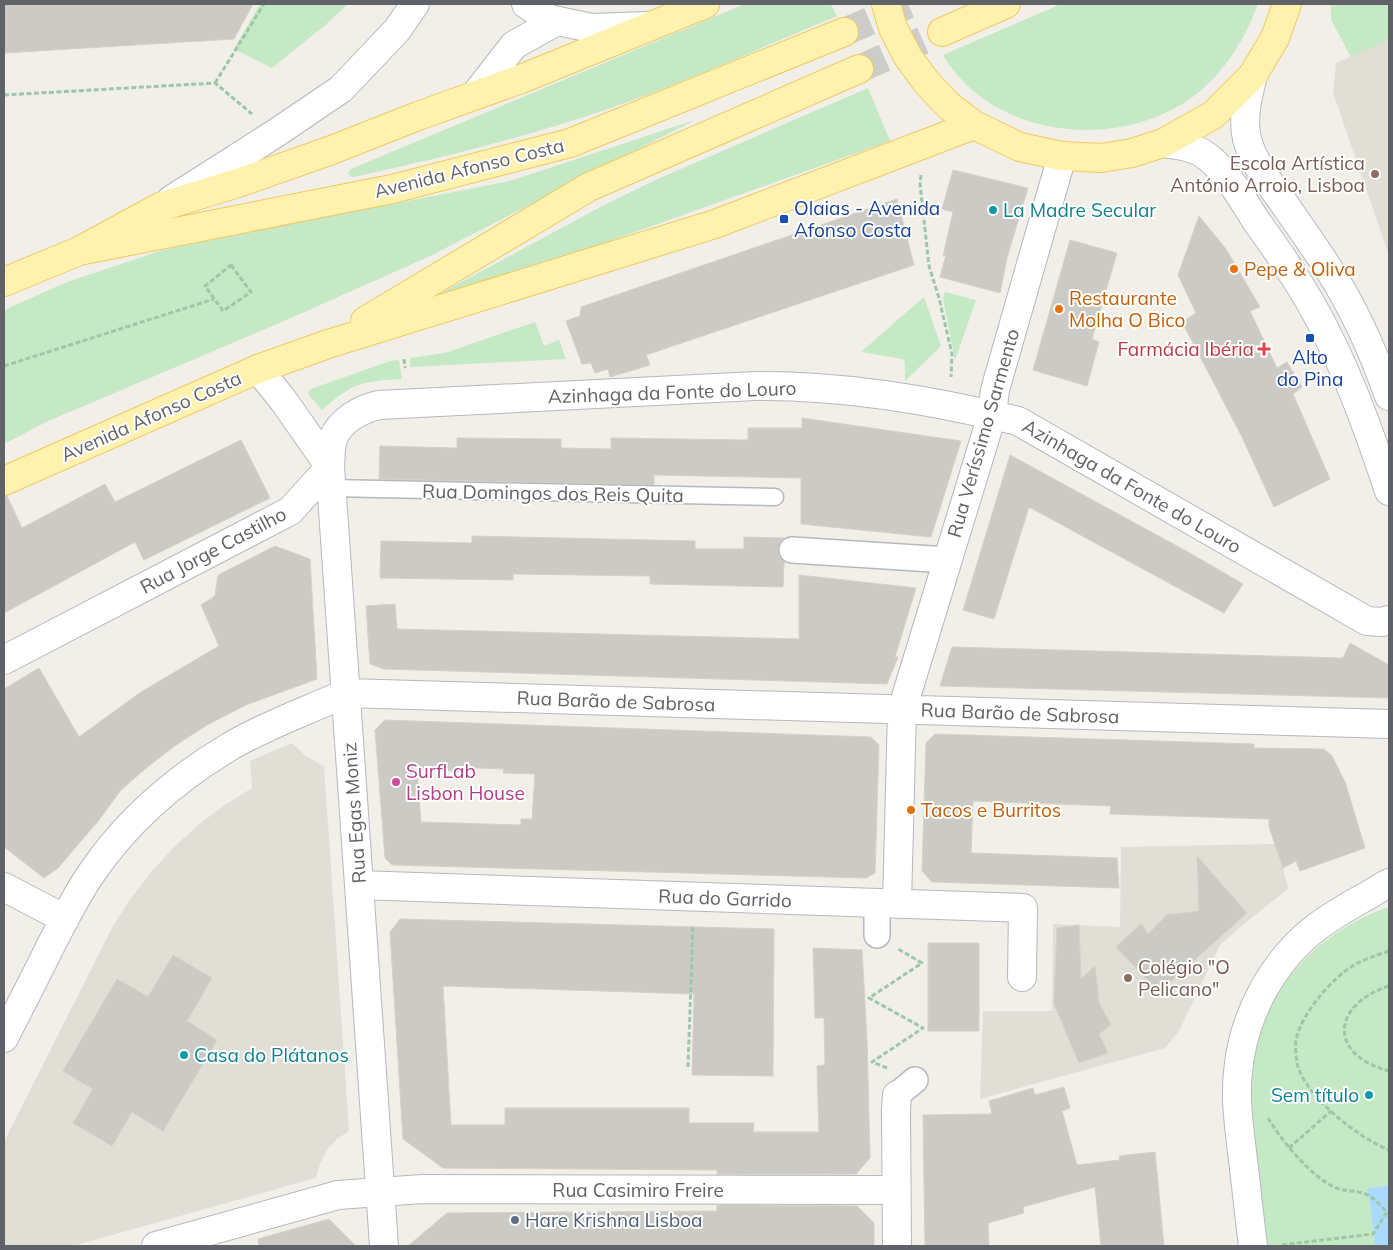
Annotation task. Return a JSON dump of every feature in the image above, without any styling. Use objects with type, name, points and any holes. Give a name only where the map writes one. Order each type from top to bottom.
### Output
[{"type":"main road","name":"Avenida Afonso Costa","points":[[4,282],[79,251],[160,207],[238,183],[329,151],[521,79],[705,4]]},
{"type":"main road","points":[[886,4],[893,28],[908,57],[926,83],[949,106],[974,125],[1020,147],[1062,156],[1101,158],[1132,153],[1163,143],[1213,115],[1253,75],[1275,38],[1287,4]]},
{"type":"main road","points":[[942,32],[1006,4]]},
{"type":"main road","name":"Avenida Afonso Costa","points":[[79,251],[392,189],[570,143],[844,32]]},
{"type":"main road","name":"Avenida Afonso Costa","points":[[328,344],[589,187],[859,69]]},
{"type":"main road","name":"Avenida Afonso Costa","points":[[4,481],[258,369],[328,344],[714,224],[974,125]]},
{"type":"street","points":[[160,207],[341,89],[397,30],[415,4]]},
{"type":"street","points":[[526,4],[549,19],[591,28],[652,26]]},
{"type":"street","points":[[475,95],[514,45],[557,21]]},
{"type":"street","points":[[1253,75],[1245,113],[1248,139],[1255,160],[1340,289],[1364,334],[1388,390],[1357,401]]},
{"type":"street","points":[[1163,143],[1180,145],[1196,150],[1210,159],[1227,178],[1307,298],[1334,349],[1357,401],[1389,491]]},
{"type":"street","name":"Rua Veríssimo Sarmento","points":[[887,904],[902,710],[992,415],[994,390],[1062,156]]},
{"type":"street","points":[[258,369],[283,400],[330,478]]},
{"type":"street","name":"Azinhaga da Fonte do Louro","points":[[379,405],[793,385],[953,406],[1018,421],[1367,621],[1382,622],[1389,620]]},
{"type":"street","name":"Rua Egas Moniz","points":[[379,405],[355,414],[338,430],[333,440],[330,478],[384,1246]]},
{"type":"street","name":"Rua Jorge Castilho","points":[[4,660],[290,511],[330,478]]},
{"type":"street","points":[[792,550],[948,560]]},
{"type":"street","name":"Rua Barão de Sabrosa","points":[[4,1038],[65,919],[92,871],[141,814],[168,789],[199,766],[231,746],[300,711],[346,693],[1389,724]]},
{"type":"street","points":[[1265,1246],[1238,1108],[1238,1073],[1242,1045],[1250,1018],[1262,992],[1277,968],[1295,946],[1340,911],[1389,883]]},
{"type":"street","name":"Rua do Garrido","points":[[359,885],[1023,908],[1022,977]]},
{"type":"street","points":[[4,887],[65,919]]},
{"type":"street","points":[[877,936],[887,904]]},
{"type":"street","points":[[897,1246],[896,1110],[906,1088]]},
{"type":"street","name":"Rua Casimiro Freire","points":[[156,1246],[338,1195],[422,1190],[896,1190]]},
{"type":"lane","name":"Rua Domingos dos Reis Quita","points":[[330,478],[775,497]]},
{"type":"path","points":[[215,83],[264,4]]},
{"type":"path","points":[[4,95],[215,83],[276,133]]},
{"type":"path","points":[[914,149],[922,167],[920,184],[929,266],[939,298],[952,354],[951,392],[953,406]]},
{"type":"path","points":[[231,265],[251,292],[223,311],[214,298],[205,286],[231,265]]},
{"type":"path","points":[[4,366],[214,298]]},
{"type":"path","points":[[404,359],[405,368]]},
{"type":"path","points":[[688,1067],[692,927]]},
{"type":"path","points":[[877,936],[922,963],[869,998],[922,1028],[872,1062],[906,1088]]},
{"type":"path","points":[[1389,951],[1354,965],[1339,976],[1316,1001],[1296,1039],[1301,1075],[1331,1111],[1366,1139],[1389,1150]]},
{"type":"path","points":[[1389,986],[1367,995],[1355,1005],[1348,1015],[1346,1031],[1349,1048],[1358,1057],[1371,1065],[1389,1071]]},
{"type":"path","points":[[1289,1148],[1331,1111]]},
{"type":"path","points":[[1265,1113],[1278,1135],[1321,1180],[1337,1188],[1369,1195],[1387,1212],[1373,1234],[1265,1246]]},
{"type":"path","points":[[1310,1241],[1310,1246]]},
{"type":"shaded area","name":"Escola Artística António Arroio, Lisboa","points":[[1389,40],[1389,255],[1333,93],[1336,63]]},
{"type":"shaded area","points":[[292,743],[306,756],[324,766],[349,1131],[337,1139],[327,1150],[316,1178],[73,1246],[4,1246],[4,1142],[113,926],[151,872],[174,847],[198,825],[252,788],[250,761]]},
{"type":"shaded area","name":"Colégio \"O Pelicano\"","points":[[1275,844],[1288,889],[1220,945],[1179,1031],[1165,1048],[980,1099],[983,1011],[1052,1011],[1053,924],[1120,927],[1121,847]]},
{"type":"green space","points":[[260,4],[348,4],[272,68],[234,49]]},
{"type":"green space","points":[[745,4],[831,4],[837,16],[664,88],[574,120],[511,139],[417,163],[353,177],[348,173],[351,169]]},
{"type":"green space","points":[[1061,4],[1258,4],[1247,30],[1233,54],[1205,87],[1194,96],[1163,114],[1130,125],[1094,130],[1059,128],[1024,120],[993,105],[965,83],[943,55]]},
{"type":"green space","points":[[1331,4],[1389,4],[1389,40],[1351,57],[1331,20]]},
{"type":"green space","points":[[868,88],[890,141],[448,299],[442,296],[445,291],[604,205],[660,178]]},
{"type":"green space","points":[[695,120],[428,257],[284,321],[46,422],[4,444],[4,310],[67,282],[172,247],[510,181]]},
{"type":"green space","points":[[945,292],[976,300],[955,360],[943,299]]},
{"type":"green space","points":[[924,297],[941,346],[905,381],[905,362],[903,359],[861,352]]},
{"type":"green space","points":[[535,322],[544,346],[559,340],[566,359],[410,367],[410,358],[445,353]]},
{"type":"green space","points":[[399,360],[402,379],[358,385],[342,394],[322,410],[308,394],[311,389],[390,361]]},
{"type":"green space","points":[[1389,907],[1389,1246],[1268,1246],[1255,1147],[1252,1107],[1255,1057],[1262,1027],[1275,1000],[1291,975],[1311,953],[1335,934],[1361,919]]},
{"type":"water","points":[[1389,1186],[1389,1246],[1375,1246],[1368,1188]]},
{"type":"building","points":[[4,4],[253,4],[234,39],[4,53]]},
{"type":"building","points":[[953,170],[1028,188],[1007,258],[1000,293],[940,277],[946,255],[943,256],[953,212],[942,209]]},
{"type":"building","points":[[897,199],[914,265],[646,355],[650,365],[610,377],[608,369],[595,373],[591,363],[582,364],[566,321],[580,316],[581,307]]},
{"type":"building","points":[[1199,216],[1226,249],[1260,307],[1250,311],[1277,368],[1287,362],[1302,387],[1293,394],[1330,479],[1274,507],[1242,437],[1182,322],[1196,313],[1178,275]]},
{"type":"building","points":[[1070,240],[1117,253],[1092,339],[1099,342],[1087,386],[1033,370]]},
{"type":"building","points":[[802,418],[961,441],[931,537],[801,524],[801,478],[654,475],[654,485],[379,479],[380,446],[457,448],[457,438],[561,439],[561,448],[611,449],[611,438],[748,440],[748,428],[802,428]]},
{"type":"building","points":[[241,440],[270,498],[144,560],[135,542],[4,613],[4,496],[7,496],[22,528],[105,484],[115,502]]},
{"type":"building","points":[[1010,455],[1243,584],[1224,613],[1029,507],[994,619],[963,610]]},
{"type":"building","points":[[472,536],[695,541],[695,549],[744,549],[744,537],[784,538],[780,542],[778,550],[779,557],[784,562],[783,587],[650,584],[650,576],[513,574],[513,580],[380,578],[381,541],[472,543]]},
{"type":"building","points":[[275,546],[310,559],[317,679],[246,705],[207,725],[176,745],[121,790],[99,820],[58,868],[44,878],[4,847],[4,689],[39,668],[79,737],[141,692],[219,646],[201,605],[215,596],[218,575]]},
{"type":"building","points":[[799,575],[916,588],[895,657],[898,657],[887,684],[384,669],[370,664],[366,606],[395,604],[397,629],[799,639]]},
{"type":"building","points":[[1350,643],[1389,665],[1389,698],[940,686],[952,647],[1343,658]]},
{"type":"building","points":[[385,720],[871,737],[879,745],[875,873],[866,878],[392,865],[385,858],[375,730]],"holes":[[[455,767],[504,769],[503,773],[535,774],[532,819],[521,819],[521,825],[421,822],[417,769],[455,771]]]},
{"type":"building","points":[[935,734],[1254,744],[1254,748],[1324,749],[1332,756],[1345,782],[1365,848],[1300,871],[1296,861],[1283,868],[1269,827],[1269,819],[1110,814],[1111,806],[973,801],[971,853],[1117,858],[1119,888],[932,882],[922,871],[926,743]]},
{"type":"building","points":[[1197,856],[1247,913],[1159,992],[1116,947],[1141,924],[1148,934],[1167,915],[1199,911]]},
{"type":"building","points":[[400,919],[774,929],[773,1076],[692,1075],[694,994],[443,986],[451,1125],[505,1125],[505,1108],[689,1108],[689,1123],[754,1123],[753,1132],[819,1132],[817,1066],[825,1065],[824,1018],[815,1018],[813,948],[862,950],[867,1039],[870,1158],[856,1174],[717,1174],[717,1170],[443,1168],[403,1139],[390,932]]},
{"type":"building","points":[[1079,925],[1081,979],[1095,966],[1099,1003],[1111,1025],[1099,1034],[1108,1053],[1079,1063],[1054,1004],[1057,928]]},
{"type":"building","points":[[928,943],[979,943],[979,1031],[928,1031]]},
{"type":"building","name":"Casa do Plátanos","points":[[173,955],[212,978],[187,1021],[217,1040],[163,1131],[132,1112],[112,1146],[73,1123],[93,1089],[63,1071],[117,979],[148,997]]},
{"type":"building","points":[[1064,1087],[1070,1108],[1062,1111],[1077,1165],[1120,1160],[1119,1156],[1155,1152],[1164,1246],[1101,1246],[1095,1187],[1023,1207],[1024,1213],[988,1223],[989,1246],[925,1246],[923,1115],[992,1114],[989,1101],[1033,1088],[1035,1095]]},
{"type":"building","points":[[717,1205],[857,1206],[874,1223],[874,1246],[408,1246],[447,1213],[717,1211]]},
{"type":"building","points":[[329,1219],[356,1246],[259,1246],[258,1239]]},
{"type":"tunnel","points":[[844,32],[910,4]]},
{"type":"tunnel","points":[[859,69],[942,32]]},
{"type":"place","name":"Escola Artística António Arroio, Lisboa","points":[[1375,174]]},
{"type":"place","name":"La Madre Secular","points":[[993,210]]},
{"type":"place","name":"Olaias - Avenida Afonso Costa","points":[[784,219]]},
{"type":"place","name":"Pepe & Oliva","points":[[1234,269]]},
{"type":"place","name":"Restaurante Molha O Bico","points":[[1059,309]]},
{"type":"place","name":"Alto do Pina","points":[[1310,338]]},
{"type":"place","name":"Farmácia Ibéria","points":[[1264,349]]},
{"type":"place","name":"SurfLab Lisbon House","points":[[396,782]]},
{"type":"place","name":"Tacos e Burritos","points":[[911,810]]},
{"type":"place","name":"Colégio \"O Pelicano\"","points":[[1128,978]]},
{"type":"place","name":"Casa do Plátanos","points":[[184,1055]]},
{"type":"place","name":"Sem título","points":[[1369,1095]]},
{"type":"place","name":"Hare Krishna Lisboa","points":[[515,1220]]}]
